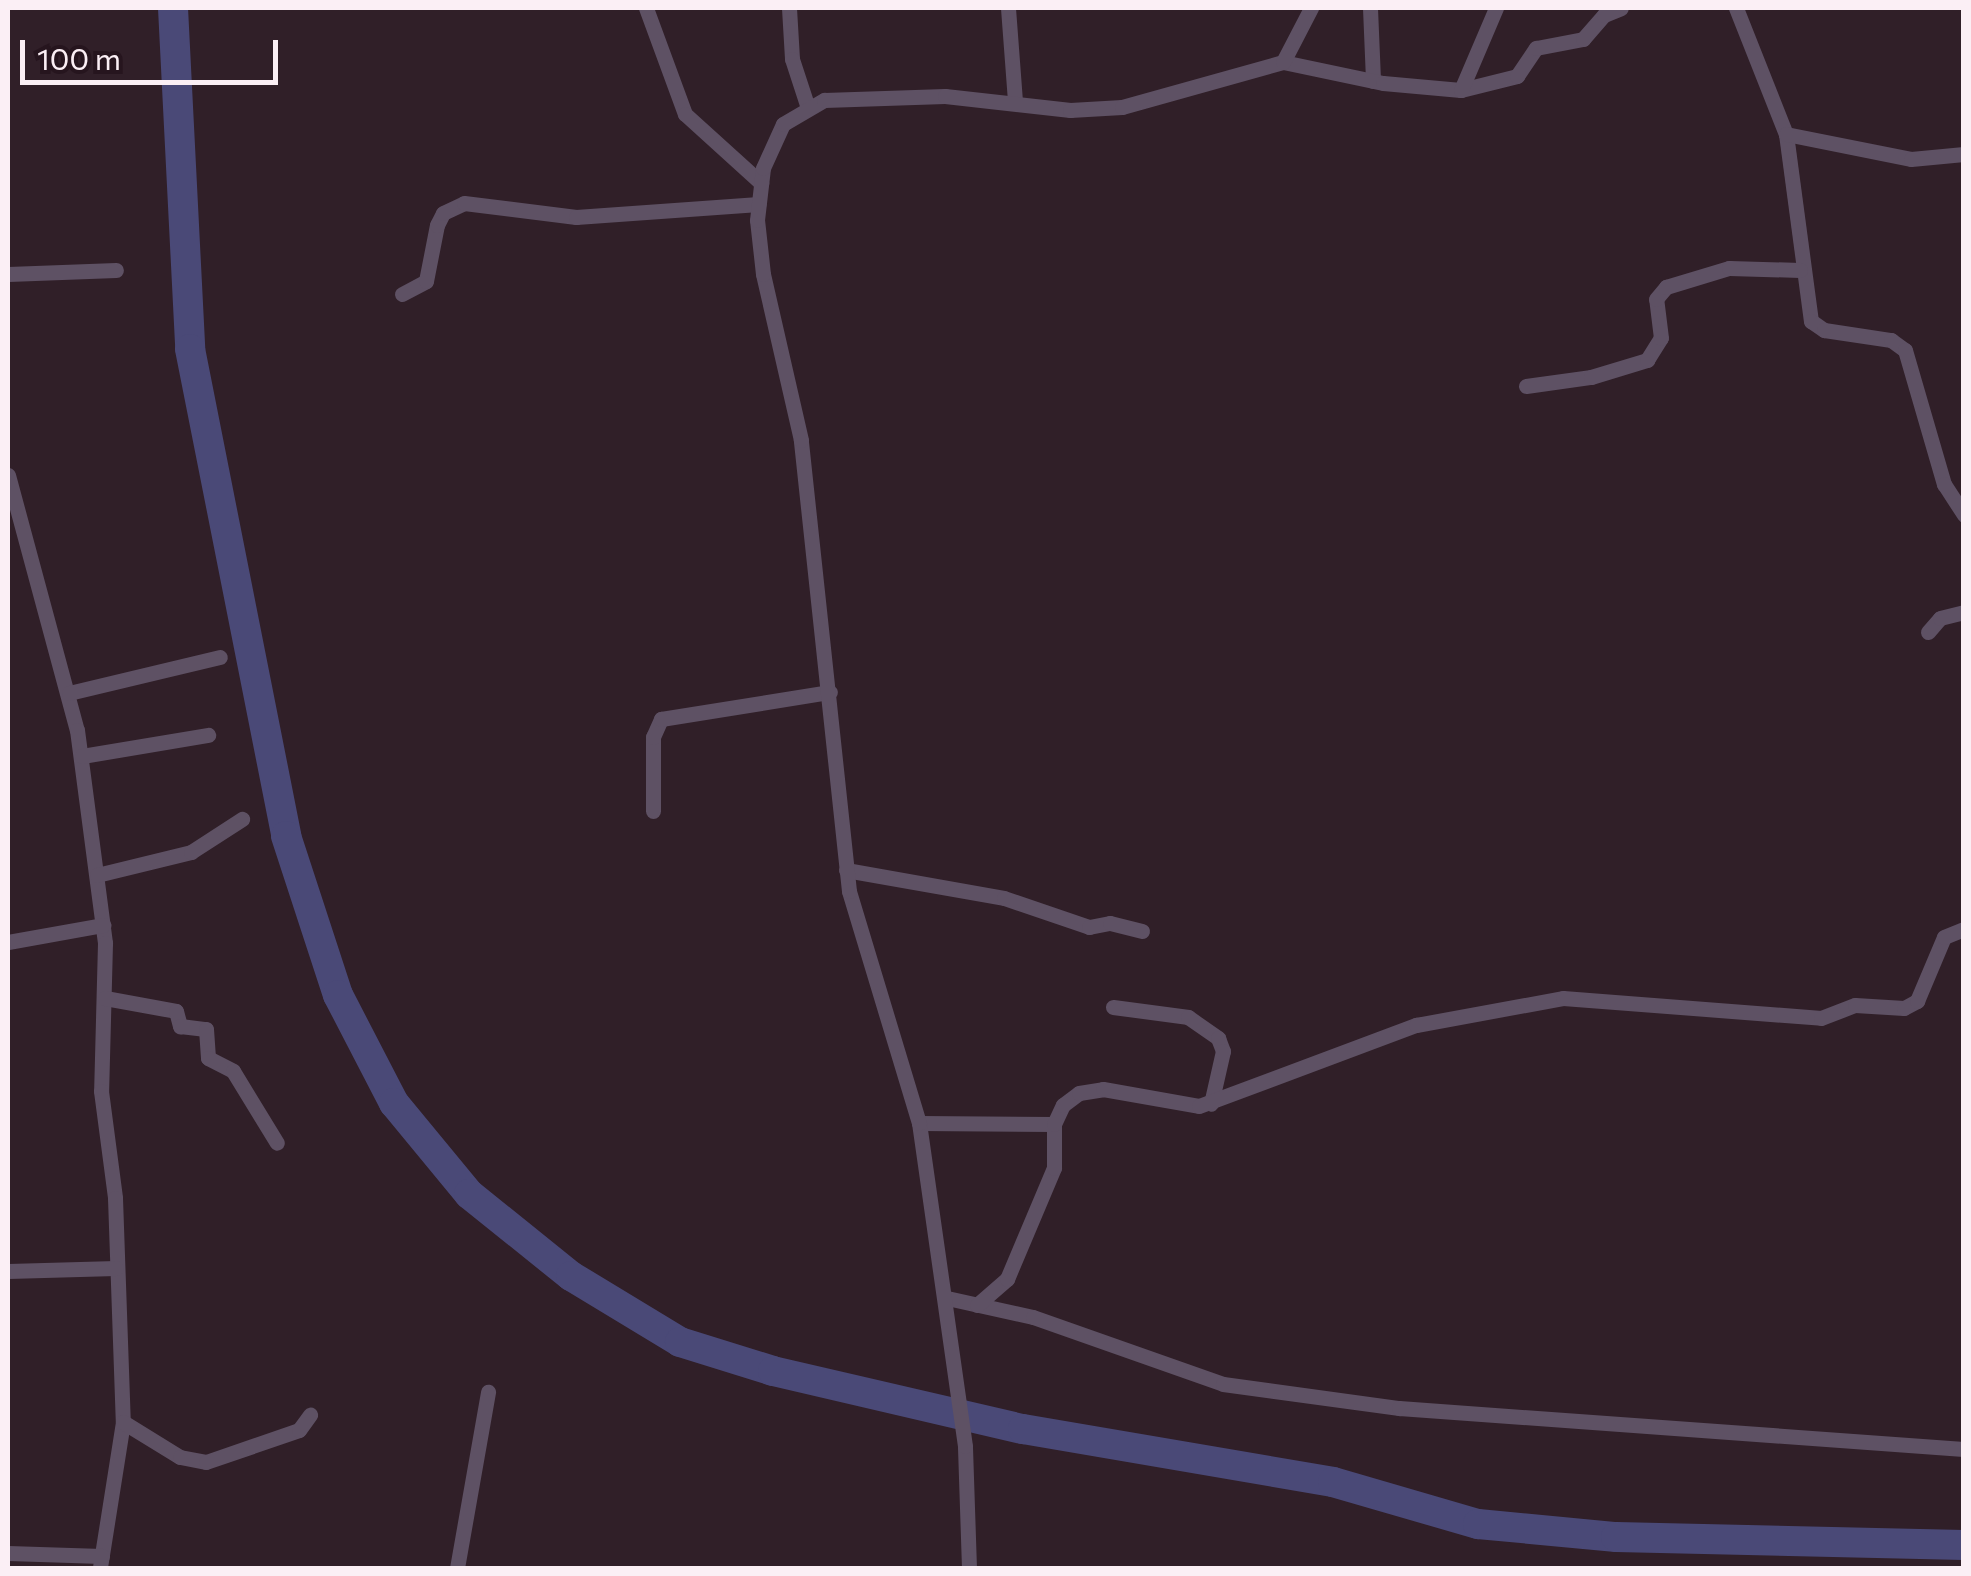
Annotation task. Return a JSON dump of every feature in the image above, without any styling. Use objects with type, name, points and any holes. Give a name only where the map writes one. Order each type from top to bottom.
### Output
[{"type":"street","points":[[646,8],[686,114],[761,183]]},
{"type":"street","points":[[790,8],[792,59],[807,105]]},
{"type":"street","points":[[1008,8],[1015,102]]},
{"type":"street","points":[[1283,62],[1311,8]]},
{"type":"street","points":[[1370,8],[1372,81]]},
{"type":"street","points":[[1461,90],[1496,8]]},
{"type":"street","points":[[969,1568],[965,1446],[947,1298],[918,1123],[854,920],[801,440],[763,274],[761,183],[784,124],[807,105],[901,96],[1015,102],[1070,110],[1122,107],[1283,62],[1372,81],[1461,90],[1516,76],[1536,48],[1583,39],[1621,8]]},
{"type":"street","points":[[1736,8],[1786,134],[1800,270],[1811,321],[1824,330],[1891,340],[1905,350],[1944,484],[1964,515]]},
{"type":"street","points":[[1786,134],[1911,159],[1964,154]]},
{"type":"street","points":[[402,294],[426,281],[437,225],[443,214],[464,203],[576,217],[759,204]]},
{"type":"street","points":[[1526,386],[1591,377],[1647,360],[1661,338],[1656,300],[1666,287],[1729,268],[1800,270]]},
{"type":"street","points":[[8,274],[116,270]]},
{"type":"street","points":[[8,475],[82,756],[102,926],[105,998],[100,1072],[116,1198],[123,1422],[101,1562],[8,1553]]},
{"type":"street","points":[[1928,632],[1940,618],[1964,612]]},
{"type":"street","points":[[68,693],[220,657]]},
{"type":"street","points":[[653,811],[653,737],[660,720],[830,692]]},
{"type":"street","points":[[82,756],[208,735]]},
{"type":"street","points":[[96,875],[191,852],[242,819]]},
{"type":"street","points":[[846,870],[1004,898],[1088,927],[1110,924],[1142,931]]},
{"type":"street","points":[[8,942],[102,926]]},
{"type":"street","points":[[977,1305],[1007,1280],[1045,1195],[1055,1163],[1054,1124],[1067,1100],[1095,1090],[1183,1107],[1212,1104],[1416,1026],[1540,1001],[1601,997],[1821,1018],[1855,1005],[1904,1008],[1918,1001],[1944,936],[1964,929]]},
{"type":"street","points":[[105,998],[176,1011],[181,1027],[206,1029],[208,1058],[233,1071],[277,1143]]},
{"type":"street","points":[[1113,1007],[1181,1015],[1204,1025],[1223,1051],[1212,1104]]},
{"type":"street","points":[[918,1123],[1054,1124]]},
{"type":"street","points":[[8,1271],[116,1268]]},
{"type":"street","points":[[947,1298],[1061,1326],[1196,1378],[1239,1386],[1398,1408],[1964,1448]]},
{"type":"street","points":[[457,1568],[488,1392]]},
{"type":"street","points":[[123,1422],[180,1456],[206,1462],[299,1430],[310,1415]]},
{"type":"waterway","points":[[173,8],[190,349],[286,836],[338,995],[394,1103],[469,1194],[571,1276],[680,1342],[773,1371],[1023,1429],[1333,1482],[1478,1524],[1616,1537],[1964,1545]]}]
